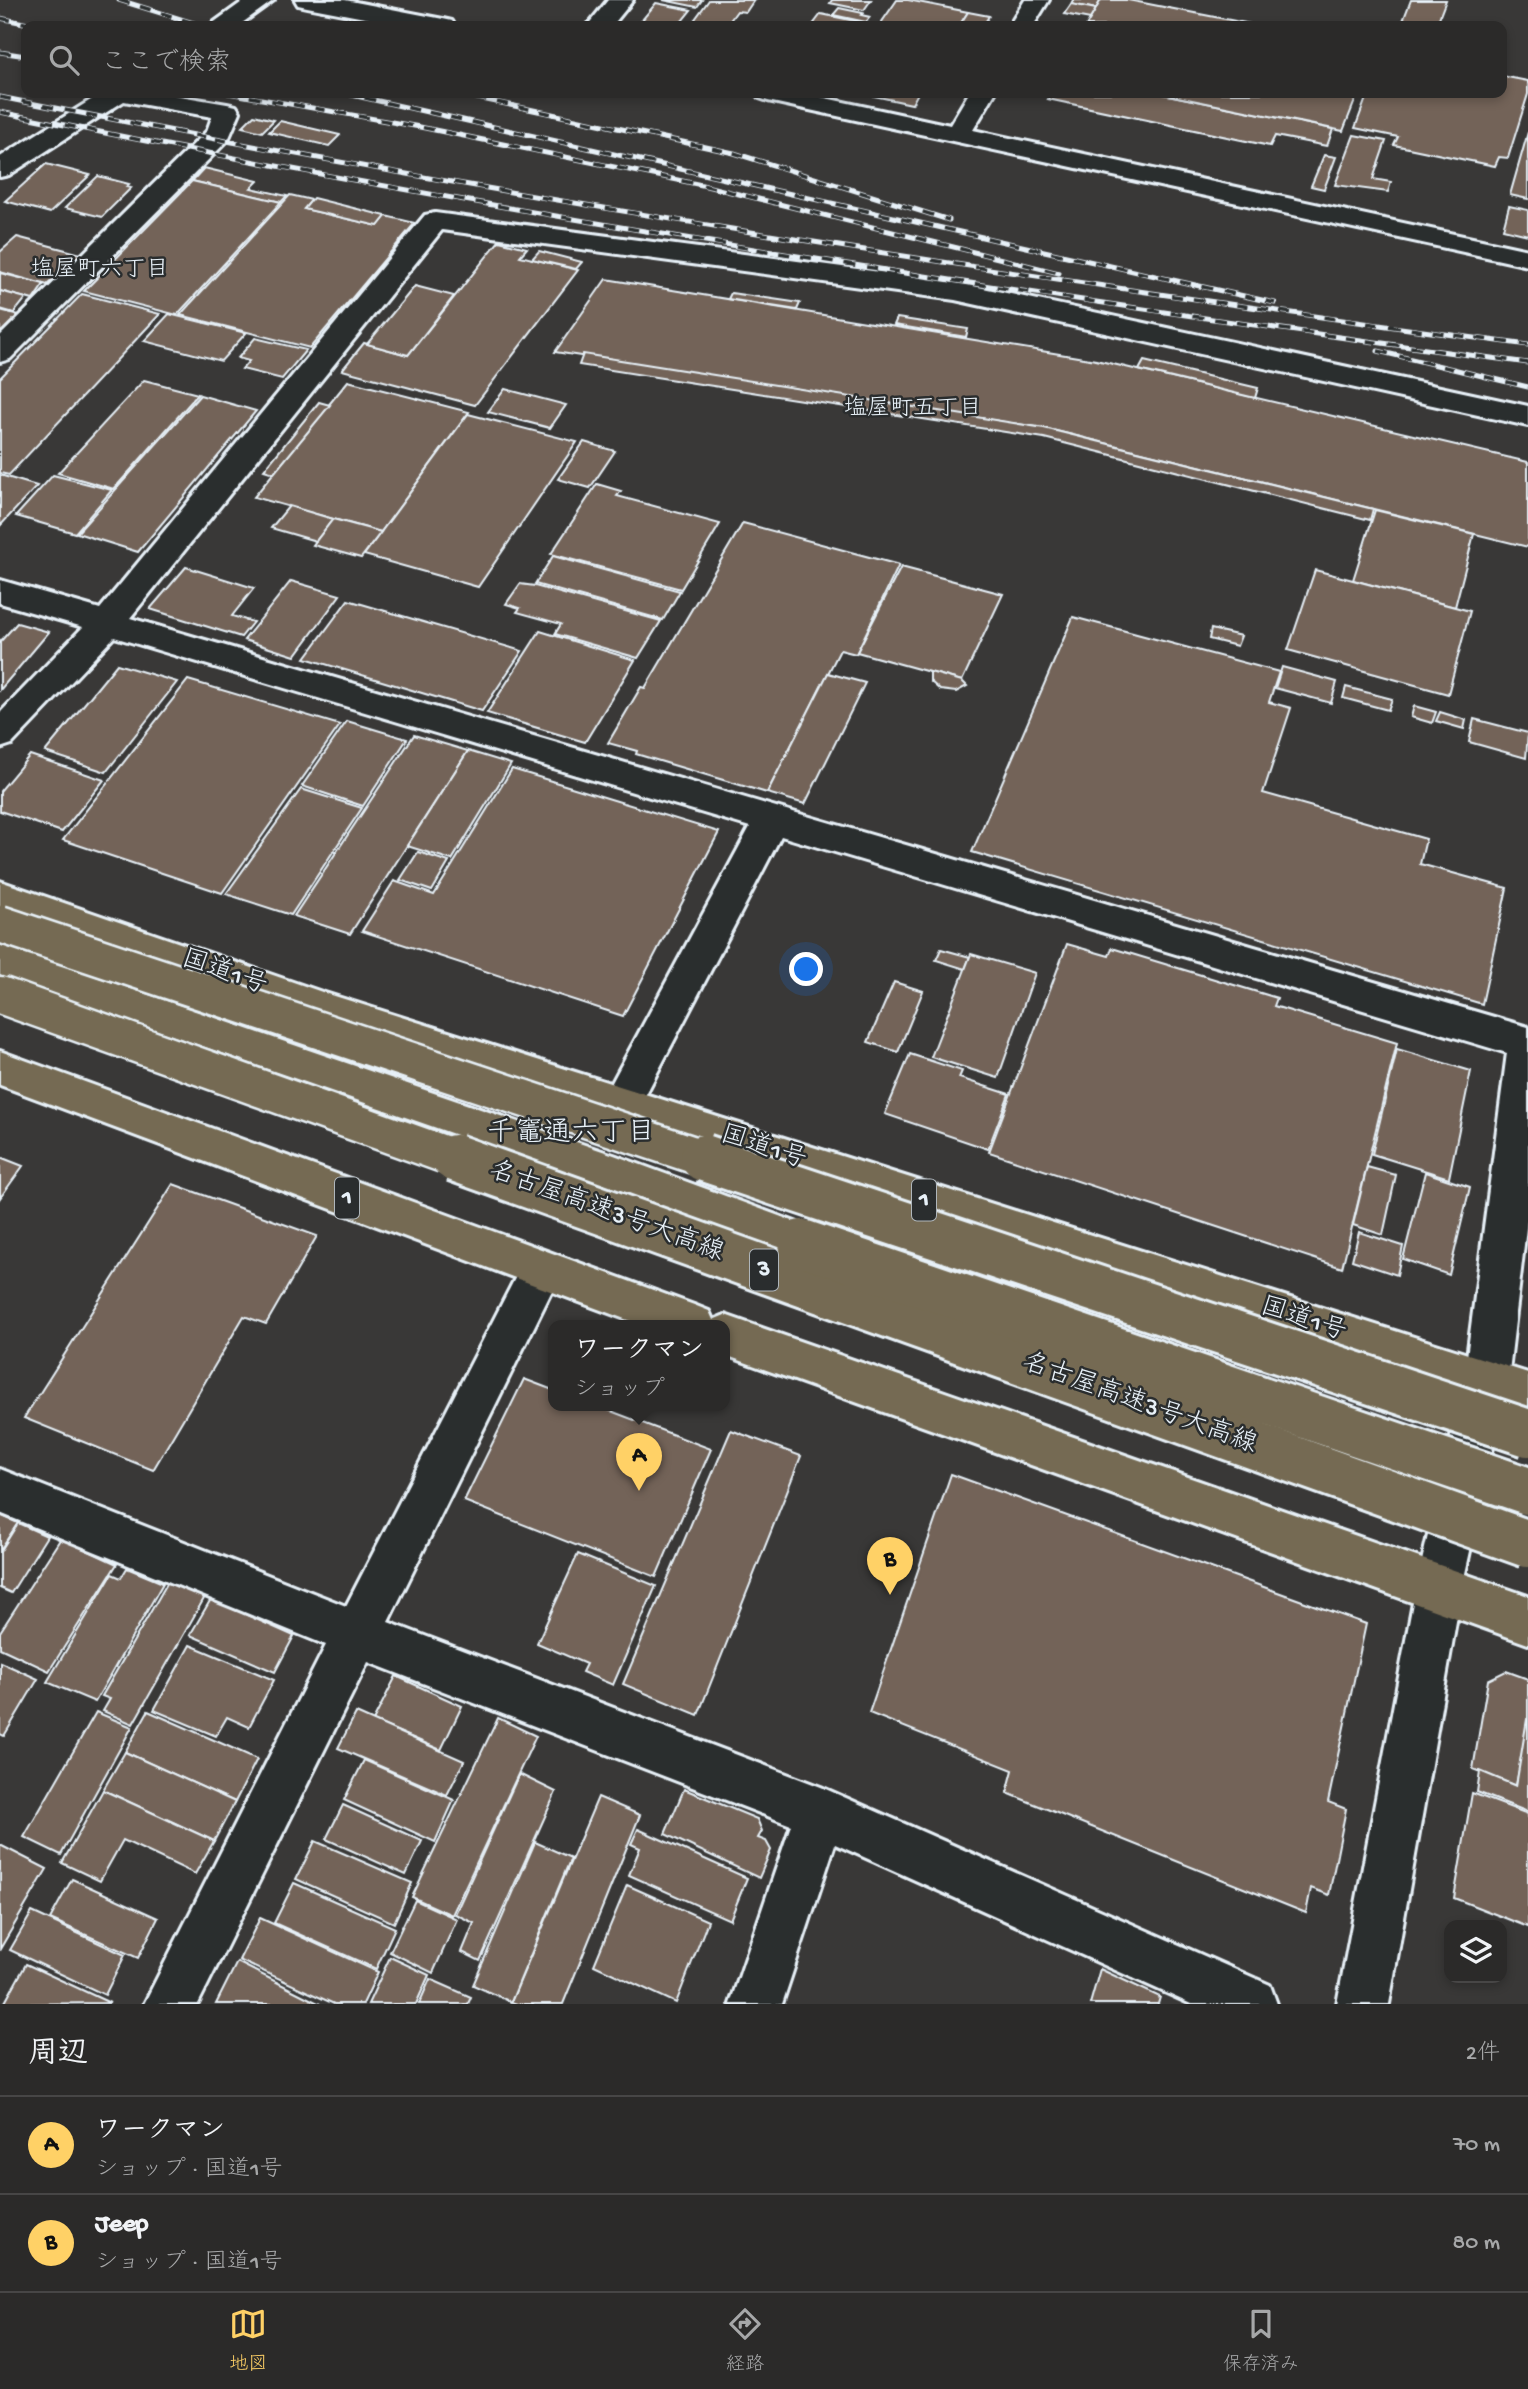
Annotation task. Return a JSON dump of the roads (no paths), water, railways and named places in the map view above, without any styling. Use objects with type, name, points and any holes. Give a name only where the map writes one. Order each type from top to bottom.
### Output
[{"type":"highway","name":"国道1号","points":[[0,896],[320,1007],[1507,1387]]},
{"type":"highway","points":[[0,924],[1528,1433]]},
{"type":"highway","points":[[0,959],[614,1173],[802,1243],[1528,1491]]},
{"type":"highway","name":"名古屋高速3号大高線","points":[[0,995],[1528,1544]]},
{"type":"highway","name":"1","points":[[0,1068],[681,1320]]},
{"type":"highway","points":[[730,1337],[1528,1620]]},
{"type":"street","points":[[229,21],[262,0]]},
{"type":"street","points":[[307,0],[417,21]]},
{"type":"street","points":[[602,21],[621,0]]},
{"type":"street","points":[[1024,21],[1037,0]]},
{"type":"street","points":[[0,169],[111,98]]},
{"type":"street","points":[[0,353],[219,134],[227,111],[149,98]]},
{"type":"street","points":[[792,98],[1528,258]]},
{"type":"street","points":[[958,133],[979,98]]},
{"type":"street","points":[[0,735],[106,624],[435,221],[955,291],[1528,416]]},
{"type":"street","points":[[0,592],[1528,1044],[1507,1387],[1439,1587],[1363,2004]]},
{"type":"street","points":[[621,1104],[771,820]]},
{"type":"street","points":[[170,2004],[355,1633],[541,1270]]},
{"type":"street","points":[[0,1491],[355,1633],[821,1812],[1251,2004]]},
{"type":"street","points":[[756,2004],[821,1812]]},
{"type":"railway","points":[[119,0],[187,21]]},
{"type":"railway","points":[[0,18],[21,22]]},
{"type":"railway","points":[[0,52],[21,55]]},
{"type":"railway","points":[[0,97],[380,169],[762,234],[1144,292],[1528,345]]},
{"type":"railway","points":[[256,98],[420,127],[702,185],[1059,273]]},
{"type":"railway","points":[[365,98],[1275,303]]},
{"type":"railway","points":[[477,98],[734,153],[949,220]]},
{"type":"railway","points":[[0,112],[380,185],[762,250],[1144,309],[1528,363]]},
{"type":"railway","points":[[1378,351],[1528,387]]},
{"type":"place","name":"ワークマン","points":[[639,1491]]},
{"type":"place","name":"Jeep","points":[[890,1595]]},
{"type":"district","name":"塩屋町六丁目","points":[[100,270]]},
{"type":"district","name":"塩屋町五丁目","points":[[913,409]]},
{"type":"district","name":"千竈通六丁目","points":[[571,1134]]}]
